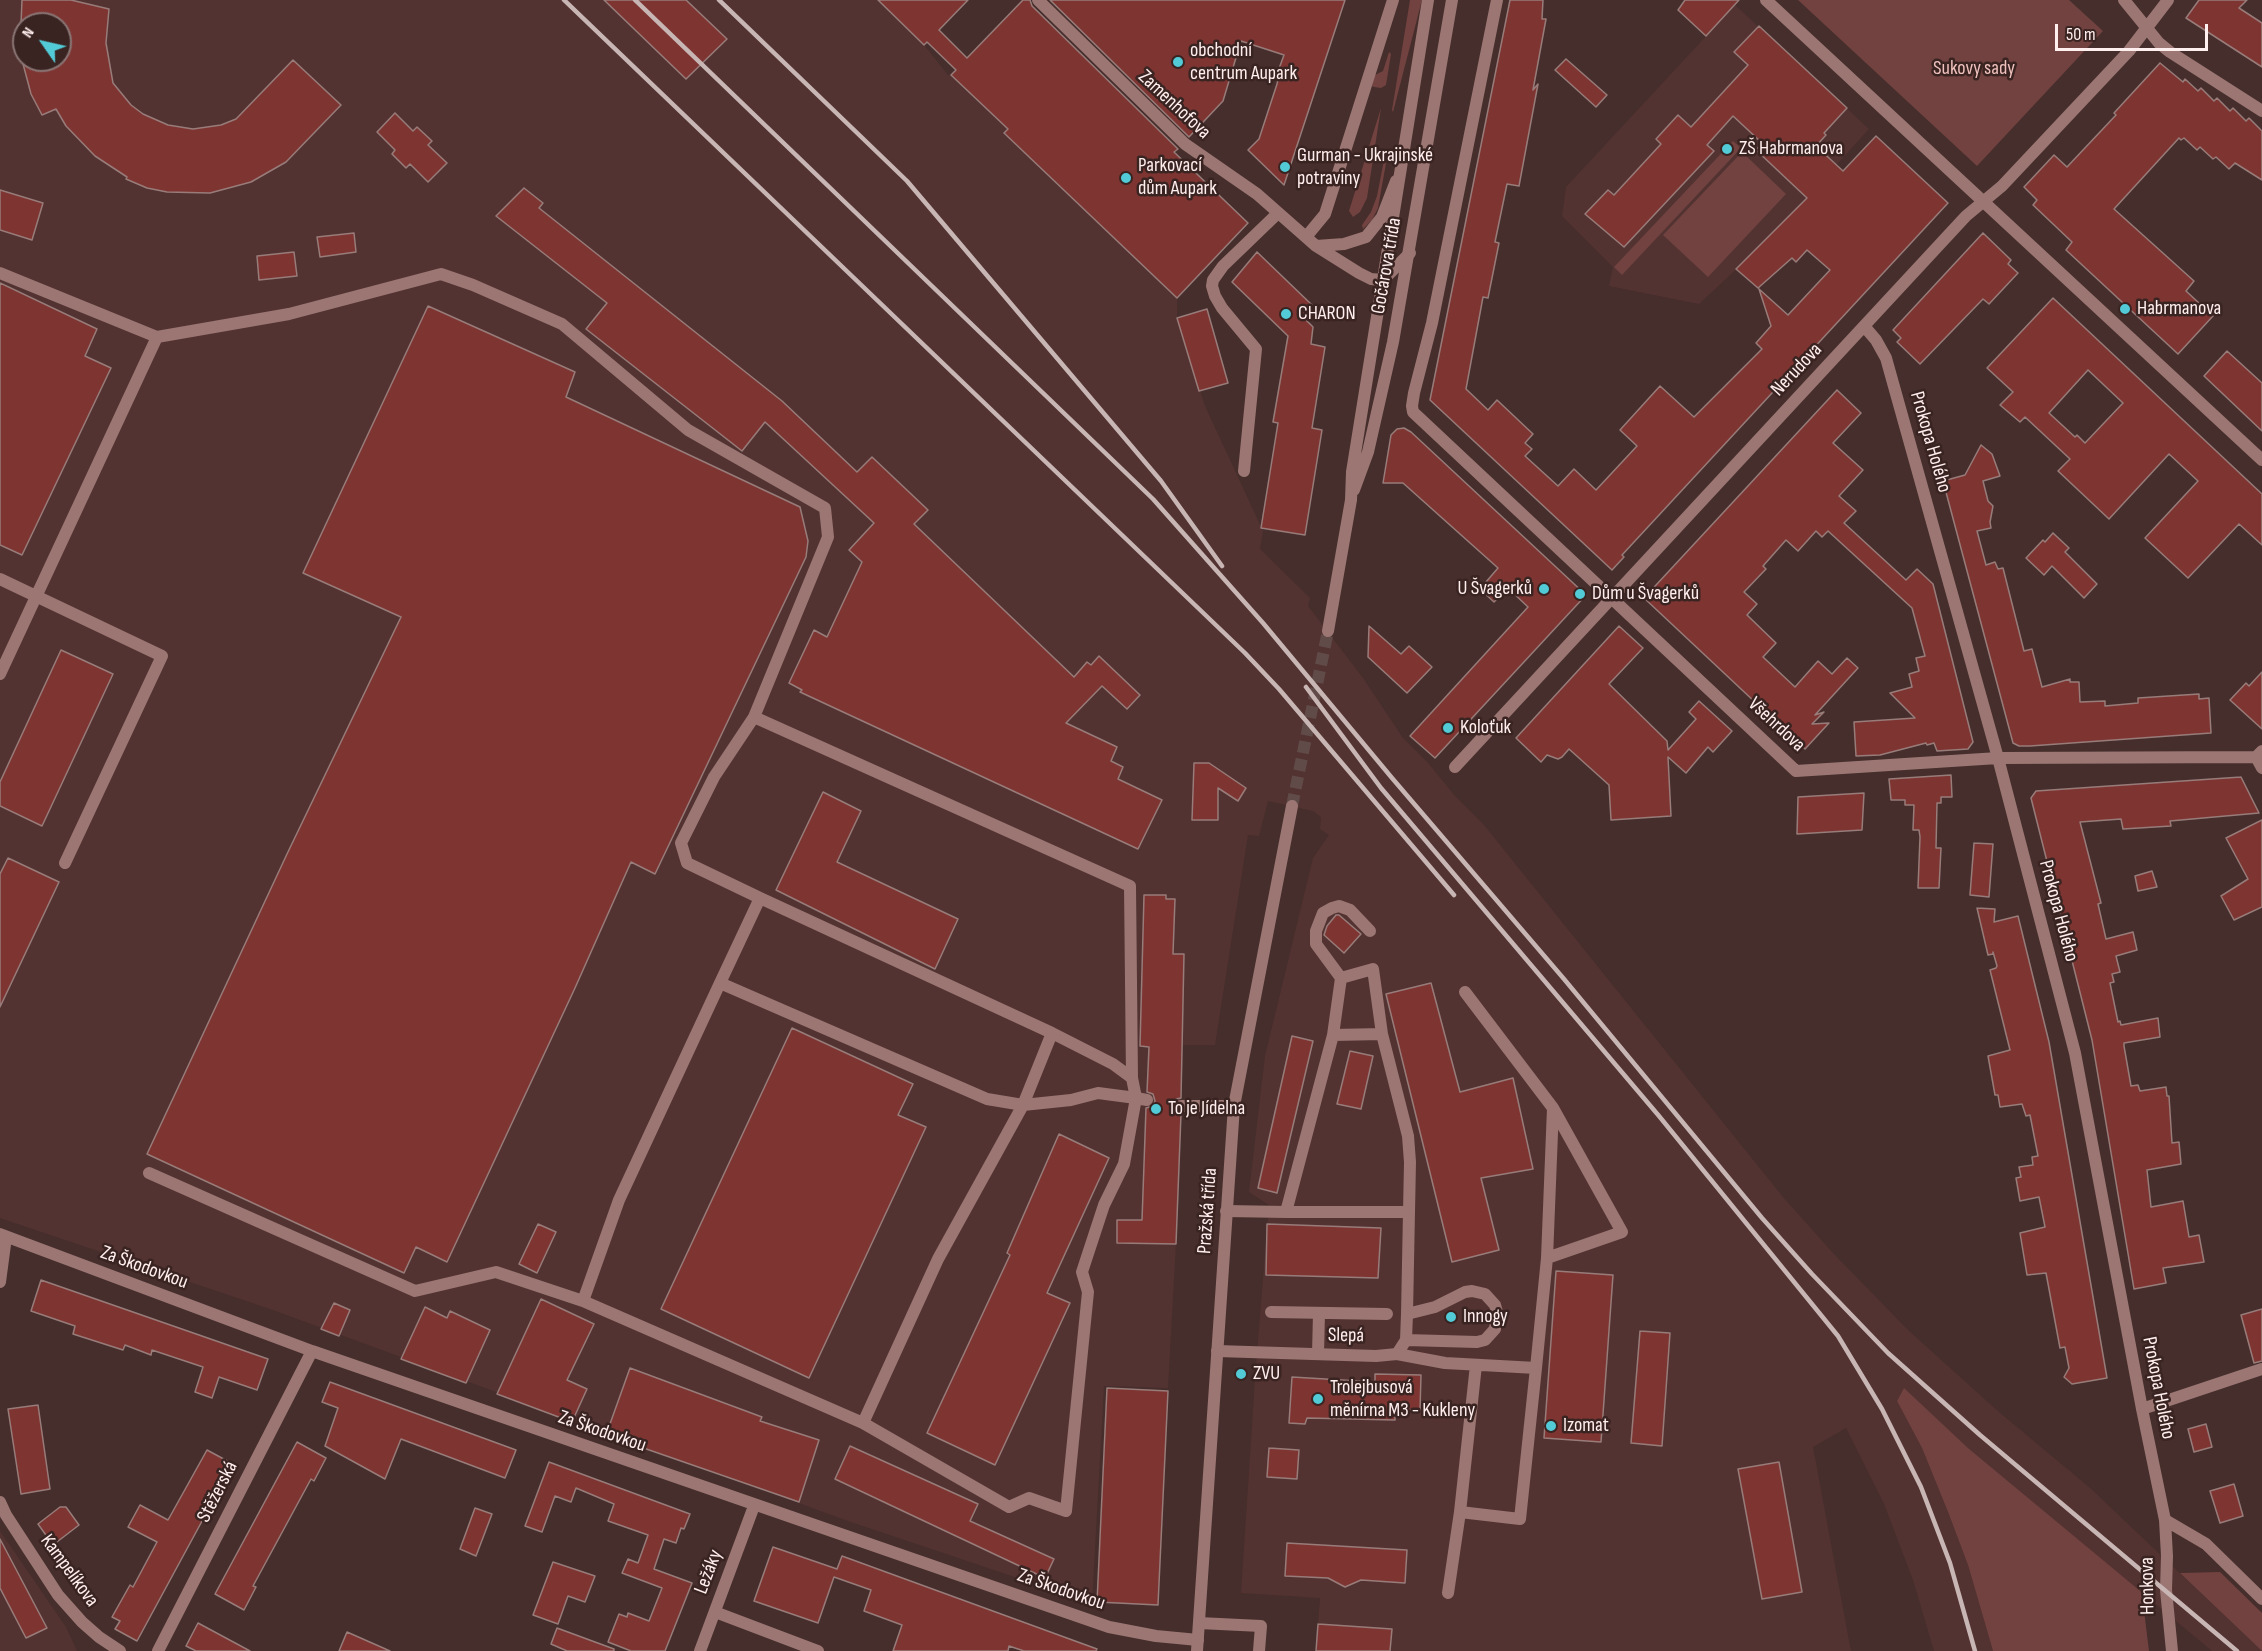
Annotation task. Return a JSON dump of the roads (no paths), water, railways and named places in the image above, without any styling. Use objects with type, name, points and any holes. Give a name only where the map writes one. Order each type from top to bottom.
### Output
[{"type":"street","name":"Zamenhofova","points":[[1038,0],[1185,144],[1257,194],[1311,242],[1359,273],[1371,279],[1383,280]]},
{"type":"street","points":[[1393,0],[1325,214],[1311,242],[1344,244],[1361,240],[1371,232],[1382,217],[1402,164]]},
{"type":"street","name":"Gočárova třída","points":[[1328,631],[1351,500],[1352,472],[1428,0]]},
{"type":"street","name":"Gočárova třída","points":[[1351,500],[1368,452],[1393,342],[1452,0]]},
{"type":"street","name":"Všehrdova","points":[[1497,0],[1432,323],[1414,393],[1413,412],[1796,771],[1998,758],[2260,759]]},
{"type":"street","points":[[1766,0],[2262,460]]},
{"type":"street","points":[[2124,0],[2170,52],[2262,111]]},
{"type":"street","name":"Nerudova","points":[[1455,768],[1966,216],[2002,186],[2129,51],[2168,0]]},
{"type":"street","points":[[1244,471],[1256,349],[1222,308],[1212,286],[1213,280],[1223,266],[1278,213]]},
{"type":"street","points":[[1383,280],[1410,253]]},
{"type":"street","points":[[0,273],[157,337],[289,314],[441,274],[473,285],[562,324],[688,430],[825,508],[828,537],[754,717],[714,777],[681,843],[687,863],[1052,1033],[1113,1064],[1132,1078]]},
{"type":"street","name":"Prokopa Holého","points":[[1864,326],[1876,340],[1886,358],[1998,758],[2075,1053],[2165,1521]]},
{"type":"street","points":[[0,674],[157,337]]},
{"type":"street","points":[[0,579],[162,656],[65,863]]},
{"type":"street","points":[[149,1173],[415,1291],[496,1272],[583,1301],[863,1423],[1010,1507],[1029,1498],[1066,1511],[1088,1292],[1082,1272],[1104,1205],[1124,1164],[1141,1099],[1132,1078],[1130,886],[754,717]]},
{"type":"street","name":"Pražská třída","points":[[1197,1645],[1234,1106],[1292,806]]},
{"type":"street","points":[[583,1301],[619,1200],[760,898]]},
{"type":"street","points":[[1286,1212],[1333,1035],[1341,978],[1316,944],[1316,931],[1323,913],[1339,906],[1350,910],[1370,931]]},
{"type":"street","points":[[1341,978],[1373,969],[1382,1034],[1408,1136],[1406,1340],[1397,1354]]},
{"type":"street","points":[[720,983],[987,1099],[1023,1105],[1071,1100],[1098,1093],[1141,1099]]},
{"type":"street","points":[[1465,992],[1553,1108],[1622,1233],[1547,1258]]},
{"type":"street","points":[[863,1423],[938,1259],[1023,1105],[1052,1033]]},
{"type":"street","points":[[1333,1035],[1382,1034]]},
{"type":"street","points":[[1181,1106],[1234,1106]]},
{"type":"street","points":[[1460,1512],[1520,1519],[1547,1258],[1553,1108]]},
{"type":"street","points":[[1226,1211],[1409,1212]]},
{"type":"street","points":[[0,1282],[3,1236]]},
{"type":"street","name":"Za Škodovkou","points":[[3,1236],[312,1351],[754,1506],[1109,1627],[1197,1645]]},
{"type":"street","points":[[1406,1340],[1477,1342],[1485,1340],[1495,1329],[1497,1312],[1495,1305],[1485,1294],[1472,1291],[1465,1292],[1435,1307],[1407,1314]]},
{"type":"street","points":[[1271,1312],[1387,1314]]},
{"type":"street","points":[[1318,1354],[1319,1313]]},
{"type":"street","name":"Stěžerská","points":[[158,1651],[312,1351]]},
{"type":"street","name":"Slepá","points":[[1217,1351],[1397,1354],[1445,1363],[1536,1368]]},
{"type":"street","points":[[1448,1593],[1460,1512],[1476,1365]]},
{"type":"street","points":[[2142,1408],[2262,1369]]},
{"type":"street","name":"Kampelíkova","points":[[0,1502],[58,1595],[82,1622],[120,1651]]},
{"type":"street","name":"Ležáky","points":[[700,1651],[754,1506]]},
{"type":"street","points":[[2165,1521],[2206,1544],[2262,1599]]},
{"type":"street","name":"Honkova","points":[[2165,1521],[2166,1590],[2172,1651]]},
{"type":"street","points":[[715,1612],[818,1651]]},
{"type":"street","points":[[1199,1623],[1261,1626],[1259,1651]]},
{"type":"tunnel","points":[[1292,806],[1328,631]]},
{"type":"railway","points":[[564,0],[1245,653],[1279,689],[1454,895]]},
{"type":"railway","points":[[635,0],[1153,499],[1263,623],[1564,979],[1762,1218],[1888,1353],[1980,1435],[2237,1651]]},
{"type":"railway","points":[[719,0],[907,181],[1161,481],[1222,566]]},
{"type":"railway","points":[[1306,687],[1381,788],[1659,1116],[1838,1336],[1882,1409],[1921,1487],[1950,1563],[1975,1651]]},
{"type":"place","name":"obchodní centrum Aupark","points":[[1178,62]]},
{"type":"place","name":"ZŠ Habrmanova","points":[[1727,149]]},
{"type":"place","name":"Gurman - Ukrajinské potraviny","points":[[1285,167]]},
{"type":"place","name":"Parkovací dům Aupark","points":[[1126,178]]},
{"type":"place","name":"Habrmanova","points":[[2125,309]]},
{"type":"place","name":"CHARON","points":[[1286,314]]},
{"type":"place","name":"U Švagerků","points":[[1544,589]]},
{"type":"place","name":"Dům u Švagerků","points":[[1580,594]]},
{"type":"place","name":"Koloťuk","points":[[1448,728]]},
{"type":"place","name":"To je Jídelna","points":[[1156,1109]]},
{"type":"place","name":"Innogy","points":[[1451,1317]]},
{"type":"place","name":"ZVU","points":[[1241,1374]]},
{"type":"place","name":"Trolejbusová měnírna M3 - Kukleny","points":[[1318,1399]]},
{"type":"place","name":"Izomat","points":[[1551,1426]]},
{"type":"park label","name":"Sukovy sady","points":[[1974,69]]}]
